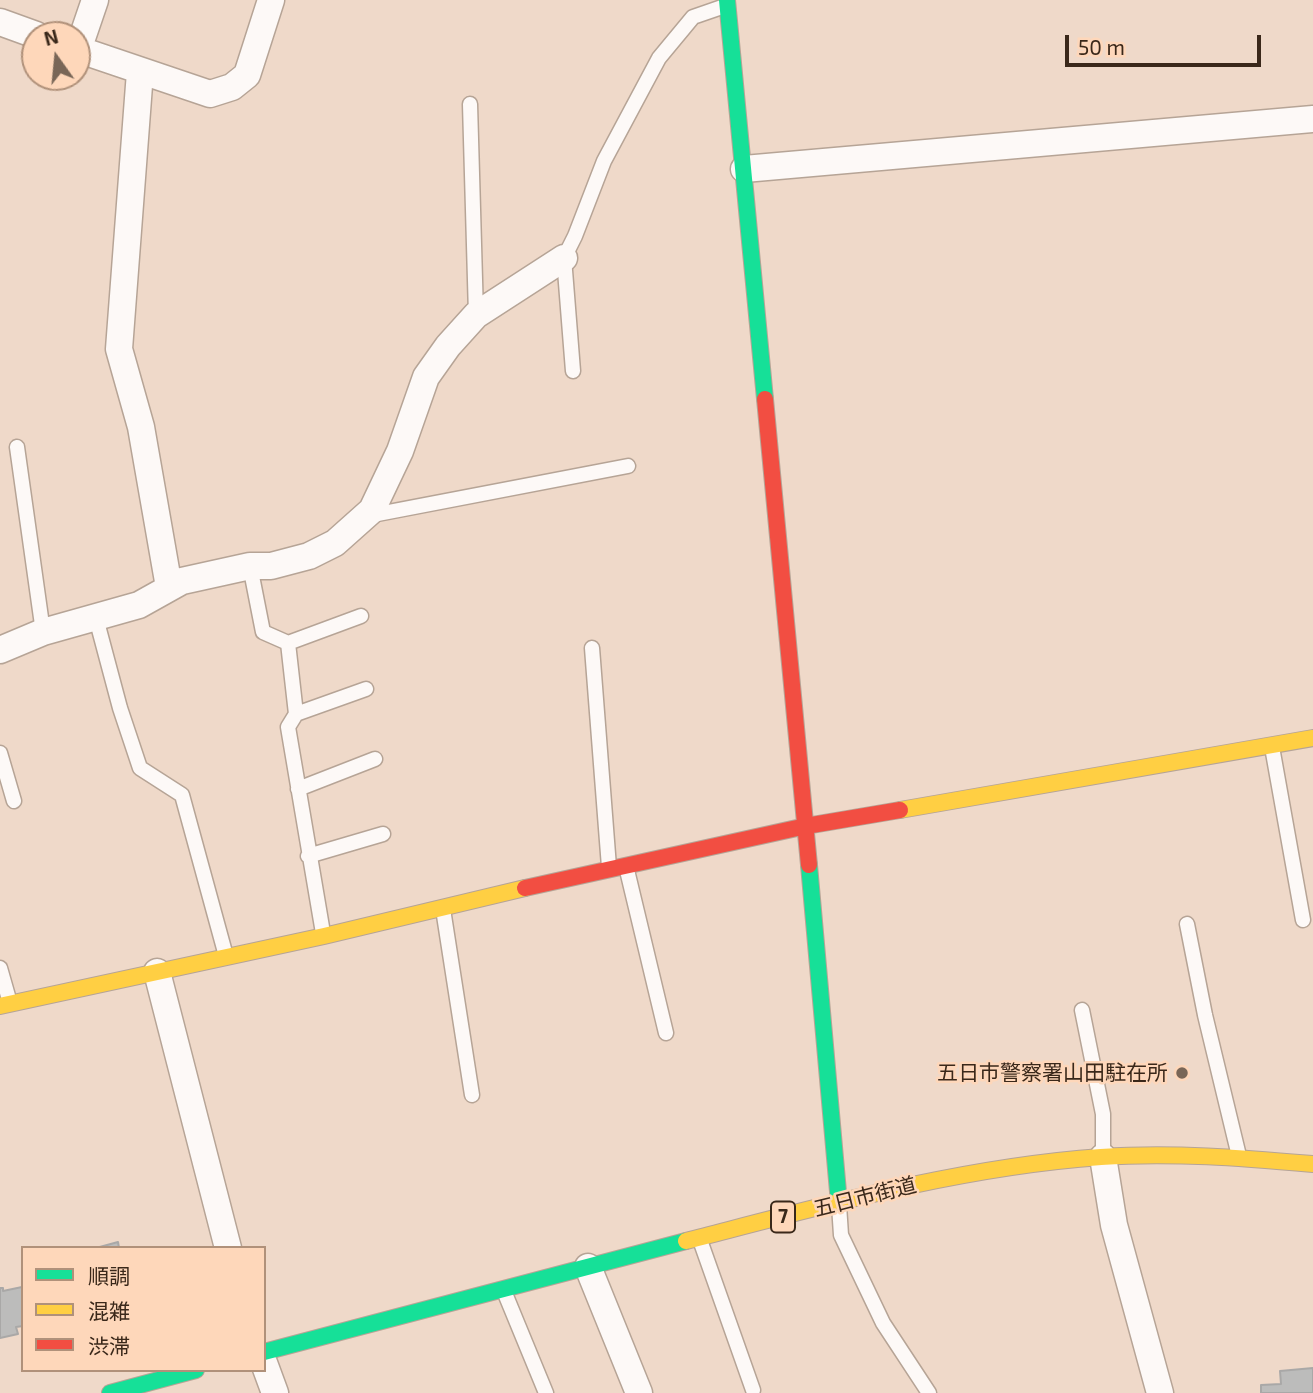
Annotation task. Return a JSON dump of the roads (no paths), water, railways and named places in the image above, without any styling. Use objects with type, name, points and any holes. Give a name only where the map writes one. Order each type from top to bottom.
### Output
[{"type":"street","points":[[87,21],[95,0]]},
{"type":"street","points":[[91,55],[210,94],[232,87],[247,75],[271,0]]},
{"type":"street","points":[[727,3],[806,826],[839,1203]]},
{"type":"street","points":[[0,22],[21,30]]},
{"type":"street","points":[[140,72],[119,349],[141,427],[169,587]]},
{"type":"street","points":[[744,169],[1313,119]]},
{"type":"street","points":[[0,650],[43,632],[139,606],[182,581],[250,566],[271,566],[309,556],[335,543],[372,510],[400,451],[426,377],[449,346],[476,315],[564,258]]},
{"type":"street","points":[[5,1005],[324,936],[617,866],[806,826],[1313,738]]},
{"type":"street","points":[[157,972],[227,1246]]},
{"type":"street","points":[[1103,1157],[1114,1225],[1160,1393]]},
{"type":"street","name":"五日市街道","points":[[266,1351],[699,1238],[941,1178],[1037,1163],[1103,1157],[1240,1158],[1313,1164]]},
{"type":"street","points":[[588,1267],[639,1393]]},
{"type":"street","points":[[266,1368],[275,1393]]},
{"type":"street","points":[[110,1393],[189,1372]]},
{"type":"lane","points":[[573,371],[564,258],[604,161],[659,58],[693,17],[727,3]]},
{"type":"lane","points":[[470,104],[476,315]]},
{"type":"lane","points":[[17,447],[43,632]]},
{"type":"lane","points":[[365,516],[628,466]]},
{"type":"lane","points":[[250,566],[263,632],[288,643],[360,616]]},
{"type":"lane","points":[[96,618],[120,708],[140,768],[182,795],[226,957]]},
{"type":"lane","points":[[288,643],[296,714],[288,727],[308,856],[324,936]]},
{"type":"lane","points":[[592,648],[617,866],[666,1033]]},
{"type":"lane","points":[[296,714],[366,689]]},
{"type":"lane","points":[[1272,745],[1303,920]]},
{"type":"lane","points":[[0,753],[14,802]]},
{"type":"lane","points":[[298,789],[375,759]]},
{"type":"lane","points":[[308,856],[383,834]]},
{"type":"lane","points":[[442,908],[472,1095]]},
{"type":"lane","points":[[1186,924],[1240,1158]]},
{"type":"lane","points":[[0,968],[5,1005]]},
{"type":"lane","points":[[1082,1010],[1102,1114],[1103,1157]]},
{"type":"lane","points":[[839,1203],[841,1235],[883,1322],[929,1393]]},
{"type":"lane","points":[[699,1238],[753,1391]]},
{"type":"lane","points":[[503,1289],[546,1393]]},
{"type":"place","name":"五日市警察署山田駐在所","points":[[1182,1073]]}]
